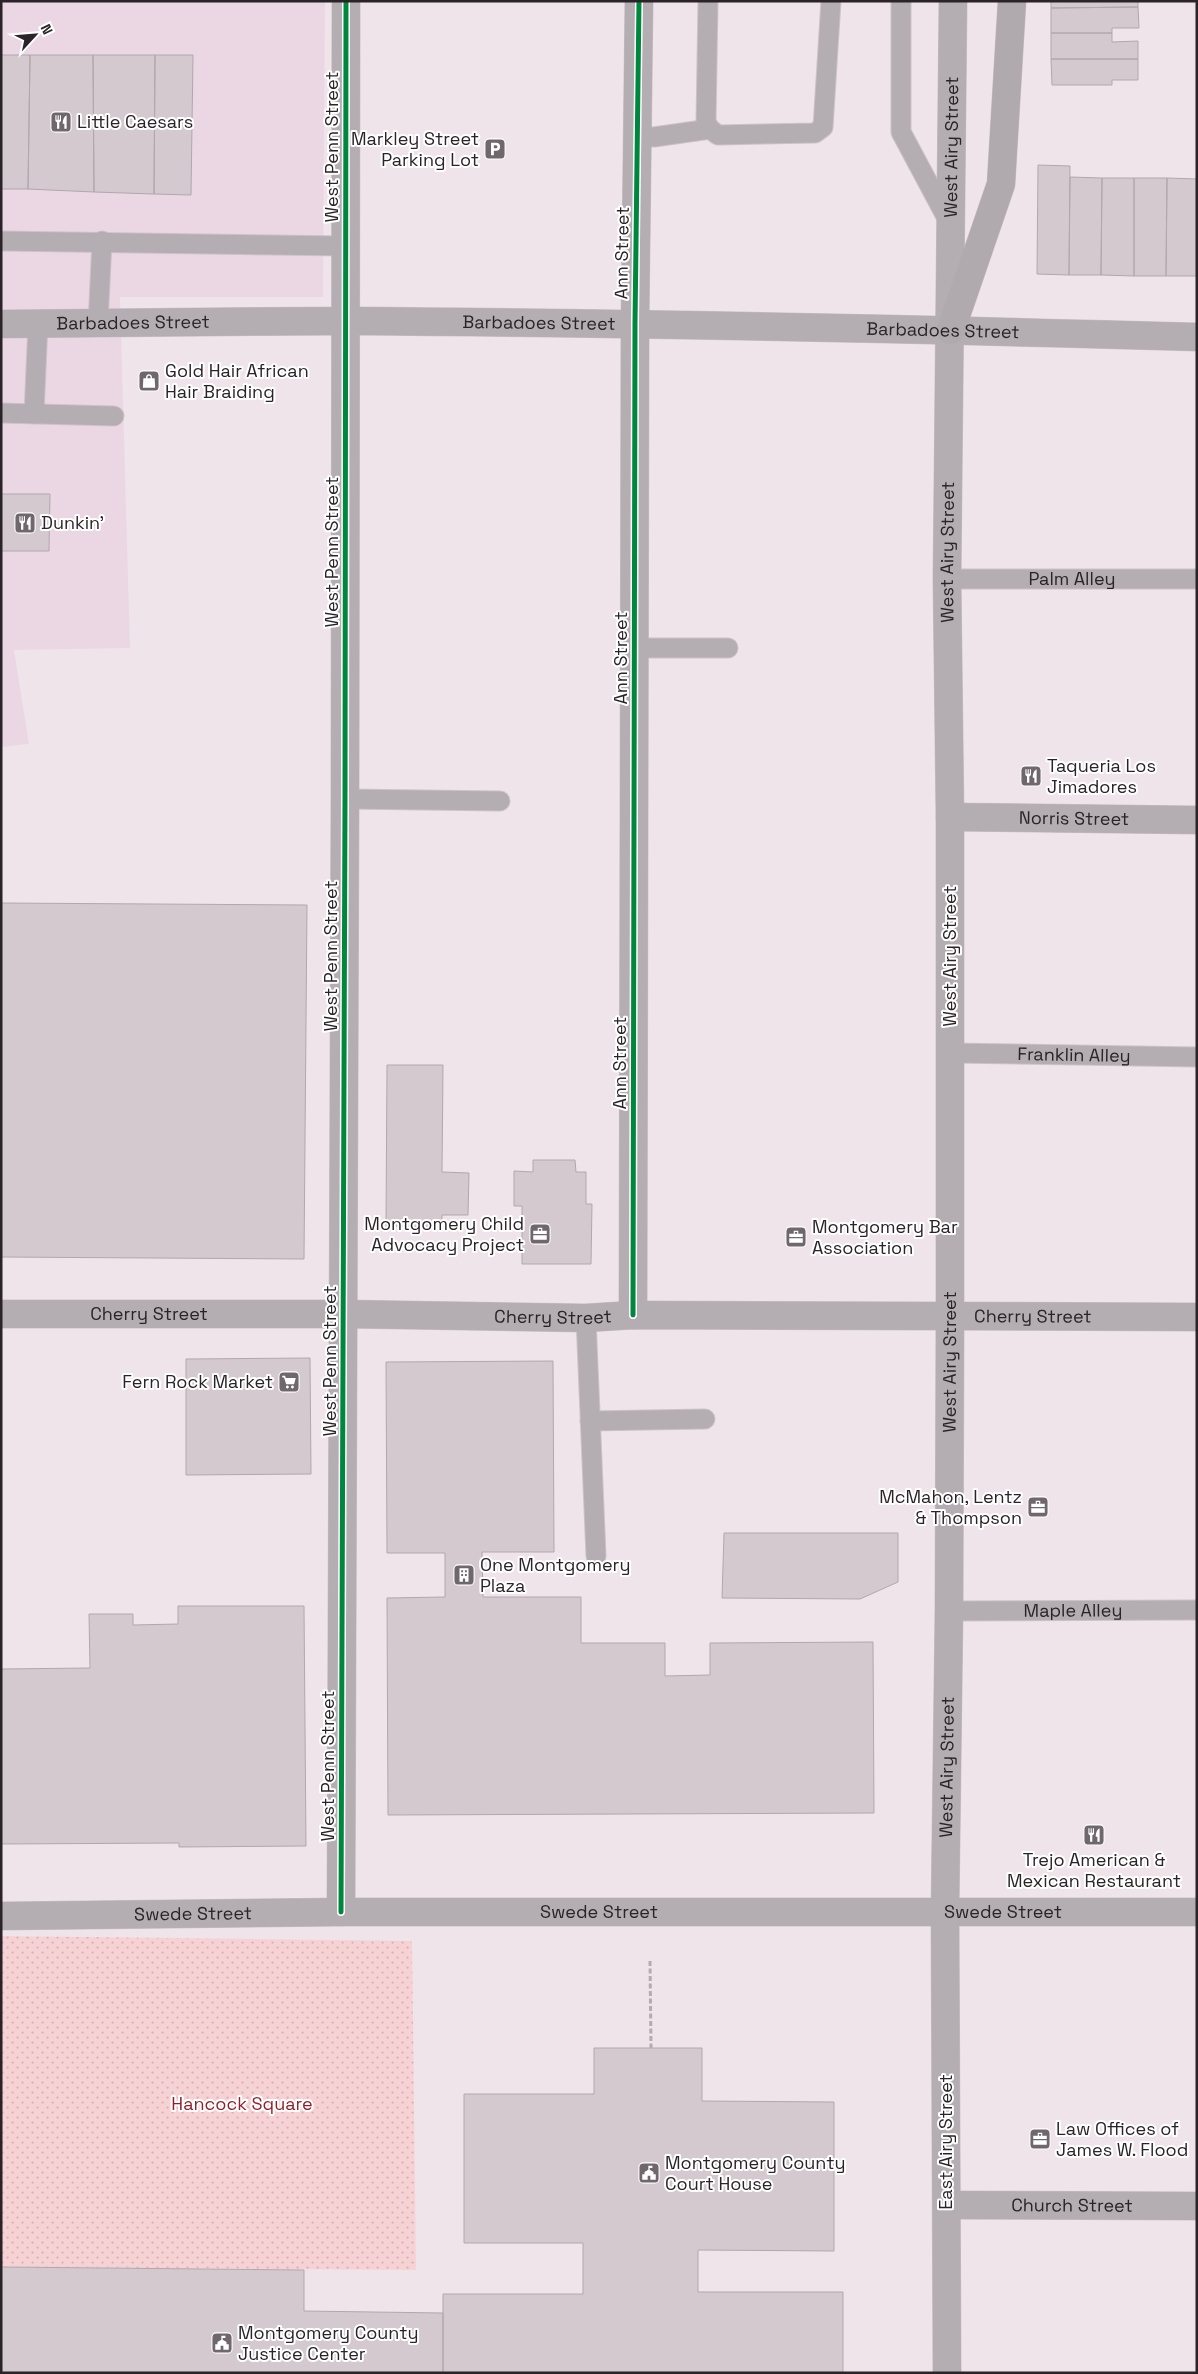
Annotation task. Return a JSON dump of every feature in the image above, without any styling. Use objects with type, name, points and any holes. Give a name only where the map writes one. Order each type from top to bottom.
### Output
[{"type":"highway","points":[[951,330],[1001,184],[1012,1]]},
{"type":"main road","name":"West Airy Street","points":[[945,1912],[950,1316],[950,817],[947,579],[953,1]]},
{"type":"main road","name":"East Airy Street","points":[[945,1912],[947,2373]]},
{"type":"street","name":"West Penn Street","points":[[341,1912],[347,321],[346,1]]},
{"type":"street","name":"Ann Street","points":[[633,1315],[635,324],[639,1]]},
{"type":"street","name":"Barbadoes Street","points":[[1,324],[347,321],[635,324],[1197,337]]},
{"type":"street","name":"Norris Street","points":[[950,817],[1197,820]]},
{"type":"street","name":"Cherry Street","points":[[1,1314],[344,1314],[586,1318],[633,1315],[1197,1316]]},
{"type":"street","name":"Swede Street","points":[[1,1916],[341,1912],[1197,1912]]},
{"type":"street","name":"Church Street","points":[[947,2206],[1197,2206]]},
{"type":"lane","points":[[708,1],[706,122],[710,129],[718,135],[815,133],[823,127],[831,1]]},
{"type":"lane","points":[[901,1],[901,132],[952,227]]},
{"type":"lane","points":[[637,136],[670,136],[710,129]]},
{"type":"lane","points":[[1,241],[346,246]]},
{"type":"lane","points":[[98,324],[102,241]]},
{"type":"lane","points":[[34,414],[38,324]]},
{"type":"lane","points":[[1,414],[114,416]]},
{"type":"lane","name":"Palm Alley","points":[[947,579],[1197,579]]},
{"type":"lane","points":[[635,648],[728,648]]},
{"type":"lane","points":[[345,799],[500,801]]},
{"type":"lane","name":"Franklin Alley","points":[[950,1053],[1197,1057]]},
{"type":"lane","points":[[586,1318],[596,1556]]},
{"type":"lane","points":[[590,1421],[705,1419]]},
{"type":"lane","name":"Maple Alley","points":[[949,1612],[1197,1610]]},
{"type":"path","points":[[650,1961],[651,2048]]},
{"type":"shaded area","points":[[1,1],[325,1],[323,297],[120,297],[130,648],[14,650],[29,744],[1,747]]},
{"type":"green space","name":"Hancock Square","points":[[1,1936],[412,1941],[416,2270],[1,2267]]},
{"type":"building","points":[[1051,1],[1138,1],[1138,7],[1051,8]]},
{"type":"building","points":[[1138,7],[1139,28],[1112,28],[1112,33],[1051,33],[1051,8]]},
{"type":"building","points":[[1051,33],[1112,33],[1112,42],[1138,41],[1138,59],[1051,59]]},
{"type":"building","points":[[1,55],[30,55],[28,189],[1,189]]},
{"type":"building","name":"Little Caesars","points":[[30,55],[93,55],[94,192],[28,189]]},
{"type":"building","points":[[93,55],[155,55],[154,194],[94,192]]},
{"type":"building","points":[[155,55],[193,55],[191,195],[154,194]]},
{"type":"building","points":[[1051,59],[1138,59],[1138,80],[1112,80],[1112,85],[1052,85]]},
{"type":"building","points":[[1038,165],[1070,166],[1069,275],[1037,274]]},
{"type":"building","points":[[1070,177],[1102,178],[1101,275],[1069,275]]},
{"type":"building","points":[[1102,178],[1134,178],[1134,276],[1101,275]]},
{"type":"building","points":[[1134,178],[1167,178],[1166,276],[1134,276]]},
{"type":"building","points":[[1167,178],[1197,179],[1197,276],[1166,276]]},
{"type":"building","name":"Dunkin'","points":[[1,494],[50,494],[49,551],[1,551]]},
{"type":"building","points":[[1,903],[307,905],[304,1259],[1,1257]]},
{"type":"building","points":[[387,1065],[443,1065],[442,1172],[469,1173],[468,1215],[442,1215],[442,1227],[386,1226]]},
{"type":"building","points":[[533,1160],[575,1160],[576,1172],[586,1172],[586,1204],[592,1204],[591,1264],[522,1264],[522,1206],[514,1206],[514,1171],[533,1172]]},
{"type":"building","points":[[310,1358],[311,1474],[186,1475],[186,1359]]},
{"type":"building","name":"One Montgomery Plaza","points":[[553,1361],[554,1552],[482,1552],[483,1597],[581,1597],[581,1643],[665,1643],[665,1676],[710,1675],[710,1643],[873,1642],[874,1813],[388,1815],[387,1598],[445,1597],[445,1553],[387,1553],[386,1362]]},
{"type":"building","points":[[724,1533],[898,1533],[898,1582],[860,1599],[722,1598]]},
{"type":"building","points":[[178,1606],[304,1606],[306,1846],[179,1847],[179,1843],[1,1844],[1,1669],[90,1668],[89,1614],[133,1614],[133,1625],[178,1624]]},
{"type":"building","name":"Montgomery County Court House","points":[[594,2048],[702,2048],[702,2101],[834,2102],[834,2251],[698,2250],[698,2292],[843,2292],[843,2373],[443,2373],[443,2294],[583,2294],[583,2243],[464,2243],[464,2094],[594,2094]]},
{"type":"building","name":"Montgomery County Justice Center","points":[[1,2267],[304,2270],[304,2311],[443,2313],[443,2373],[1,2373]]},
{"type":"cycle path","points":[[341,1912],[346,1]]},
{"type":"cycle path","points":[[633,1315],[635,324],[639,1]]},
{"type":"place","name":"Little Caesars","points":[[61,122]]},
{"type":"place","name":"Markley Street Parking Lot","points":[[495,149]]},
{"type":"place","name":"Gold Hair African Hair Braiding","points":[[149,381]]},
{"type":"place","name":"Dunkin'","points":[[25,523]]},
{"type":"place","name":"Taqueria Los Jimadores","points":[[1031,776]]},
{"type":"place","name":"Montgomery Child Advocacy Project","points":[[540,1234]]},
{"type":"place","name":"Montgomery Bar Association","points":[[796,1237]]},
{"type":"place","name":"Fern Rock Market","points":[[289,1382]]},
{"type":"place","name":"McMahon, Lentz & Thompson","points":[[1038,1507]]},
{"type":"place","name":"One Montgomery Plaza","points":[[464,1575]]},
{"type":"place","name":"Trejo American & Mexican Restaurant","points":[[1094,1835]]},
{"type":"place","name":"Law Offices of James W. Flood","points":[[1040,2139]]},
{"type":"place","name":"Montgomery County Court House","points":[[649,2173]]},
{"type":"place","name":"Montgomery County Justice Center","points":[[222,2343]]}]
